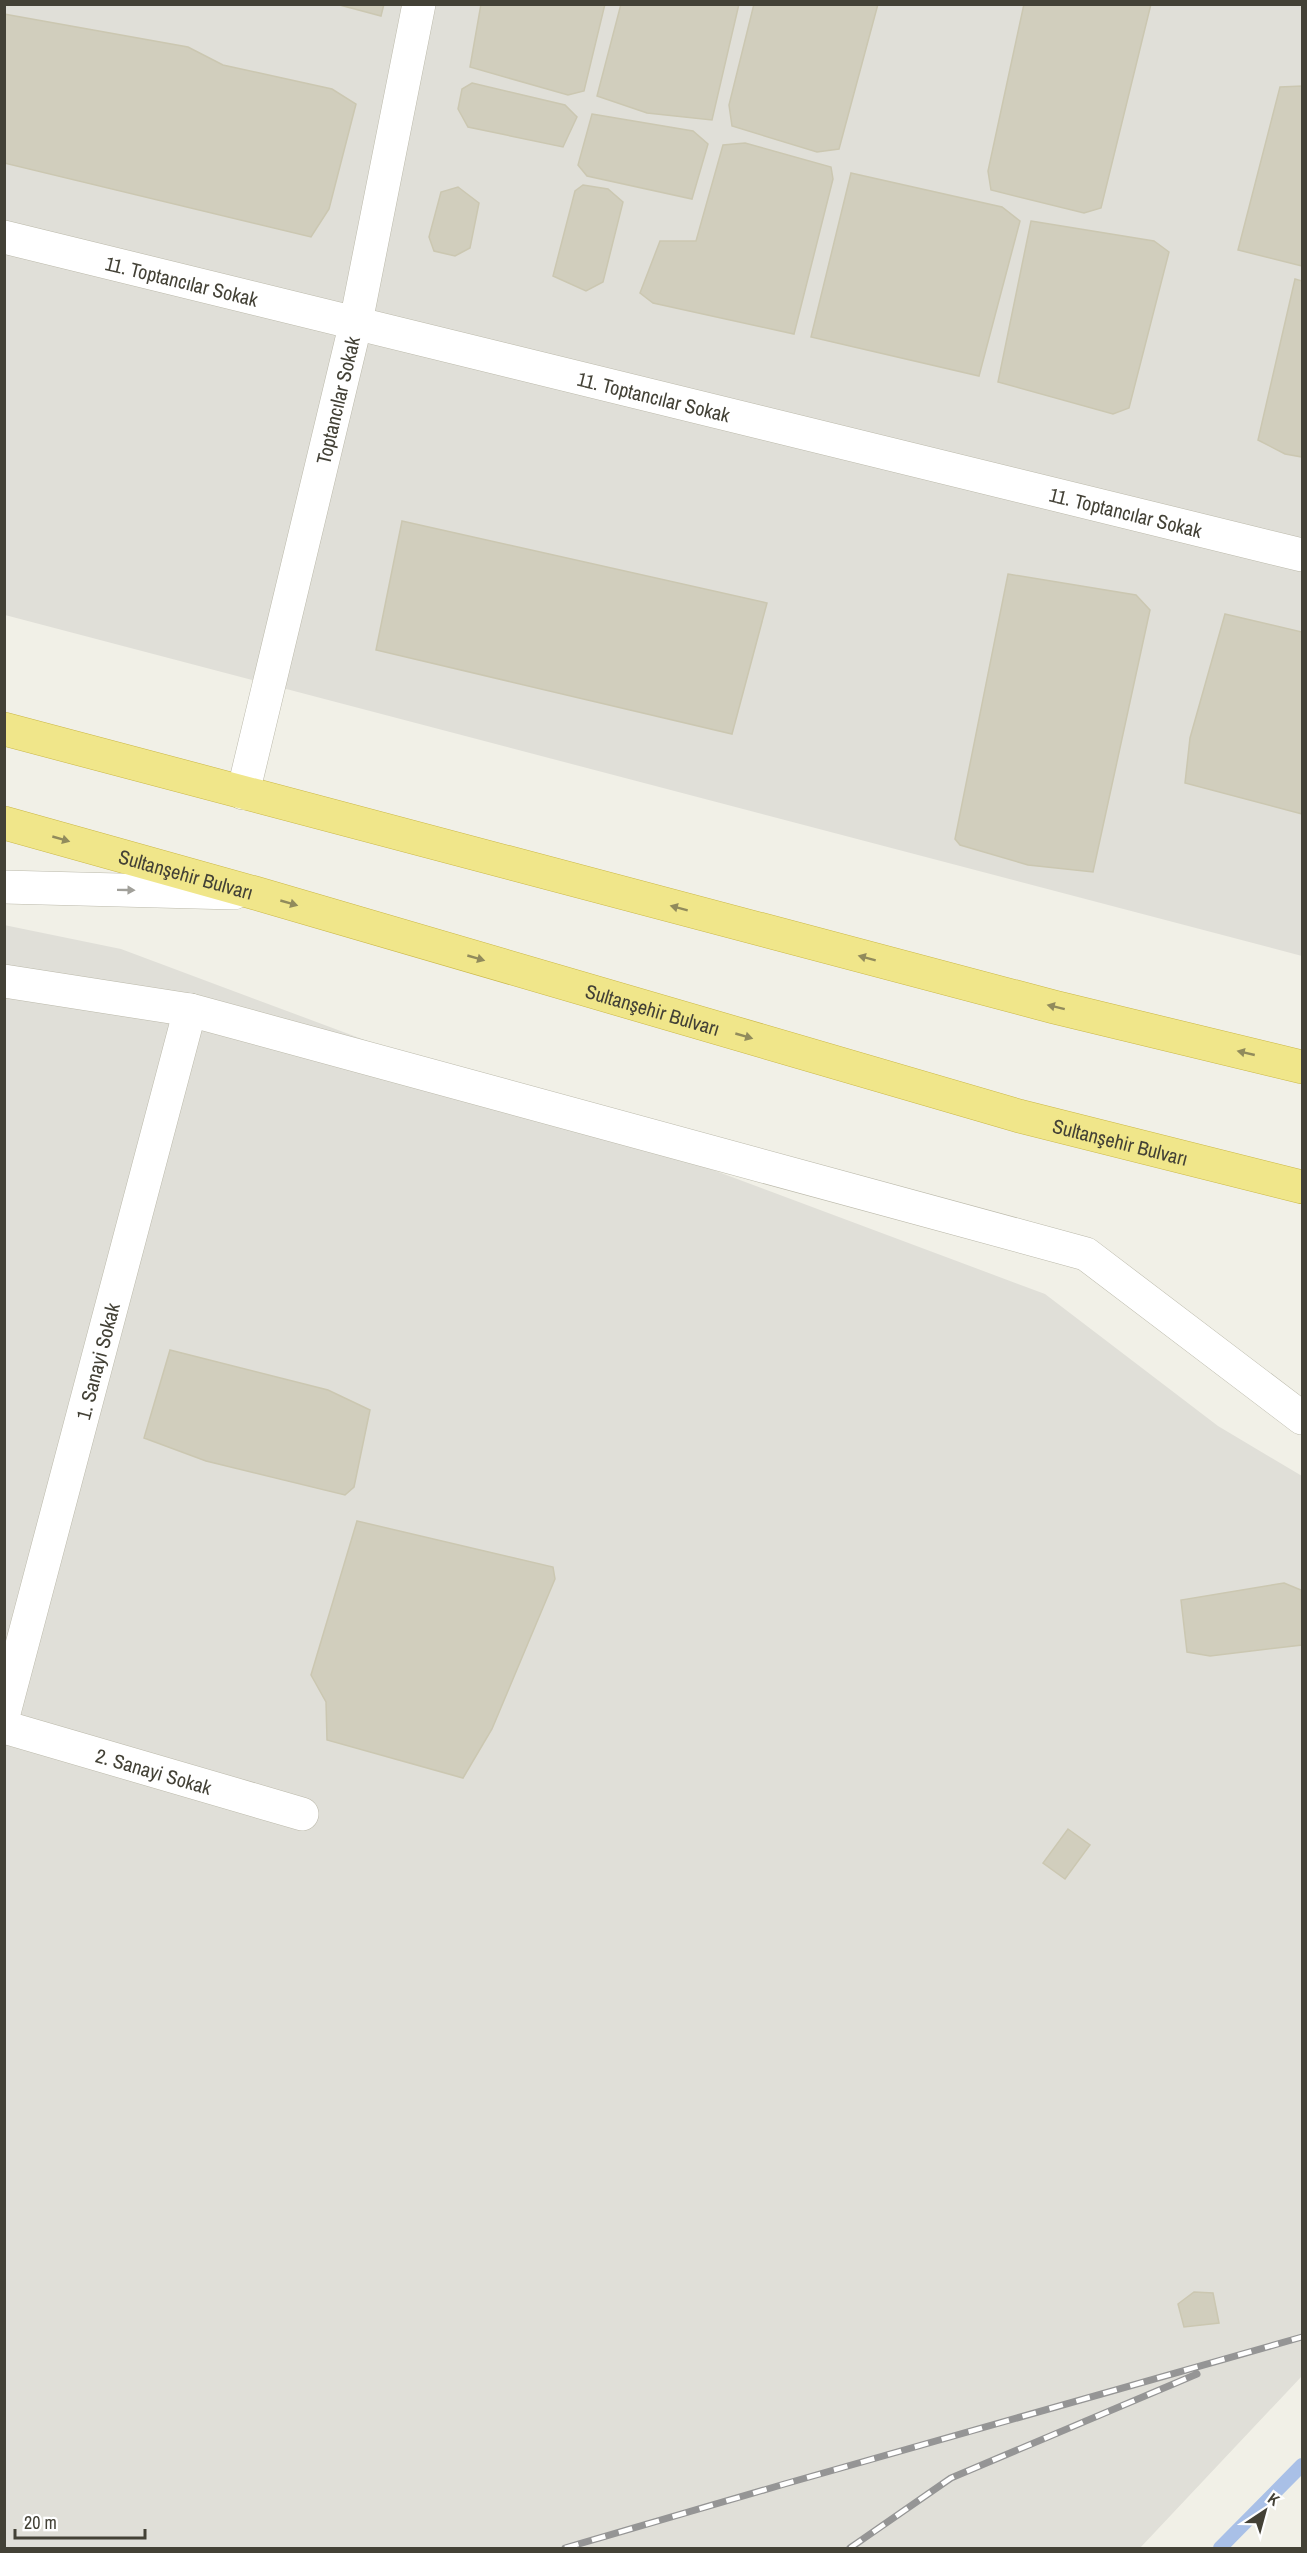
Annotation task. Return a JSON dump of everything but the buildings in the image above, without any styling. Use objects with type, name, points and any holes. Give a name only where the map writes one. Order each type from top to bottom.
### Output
[{"type":"highway","points":[[4,729],[1054,1007],[1302,1067]]},
{"type":"highway","name":"Sultanşehir Bulvarı","points":[[4,823],[255,893],[1018,1116],[1302,1187]]},
{"type":"street","name":"Toptancılar Sokak","points":[[243,793],[356,322],[419,4]]},
{"type":"street","name":"11. Toptancılar Sokak","points":[[4,237],[1302,555]]},
{"type":"street","points":[[4,887],[255,893]]},
{"type":"street","points":[[4,981],[190,1010],[1086,1254],[1302,1418]]},
{"type":"street","name":"1. Sanayi Sokak","points":[[4,1713],[190,1010]]},
{"type":"street","name":"2. Sanayi Sokak","points":[[4,1726],[302,1814]]},
{"type":"shaded area","points":[[4,5],[1302,5],[1302,956],[5,615]]},
{"type":"shaded area","points":[[4,925],[121,949],[1045,1294],[1218,1426],[1302,1476],[1302,2376],[1140,2548],[5,2548]]},
{"type":"waterway","points":[[1220,2548],[1302,2465]]},
{"type":"railway","points":[[565,2548],[1302,2337]]},
{"type":"railway","points":[[850,2548],[951,2478],[1197,2374]]}]
